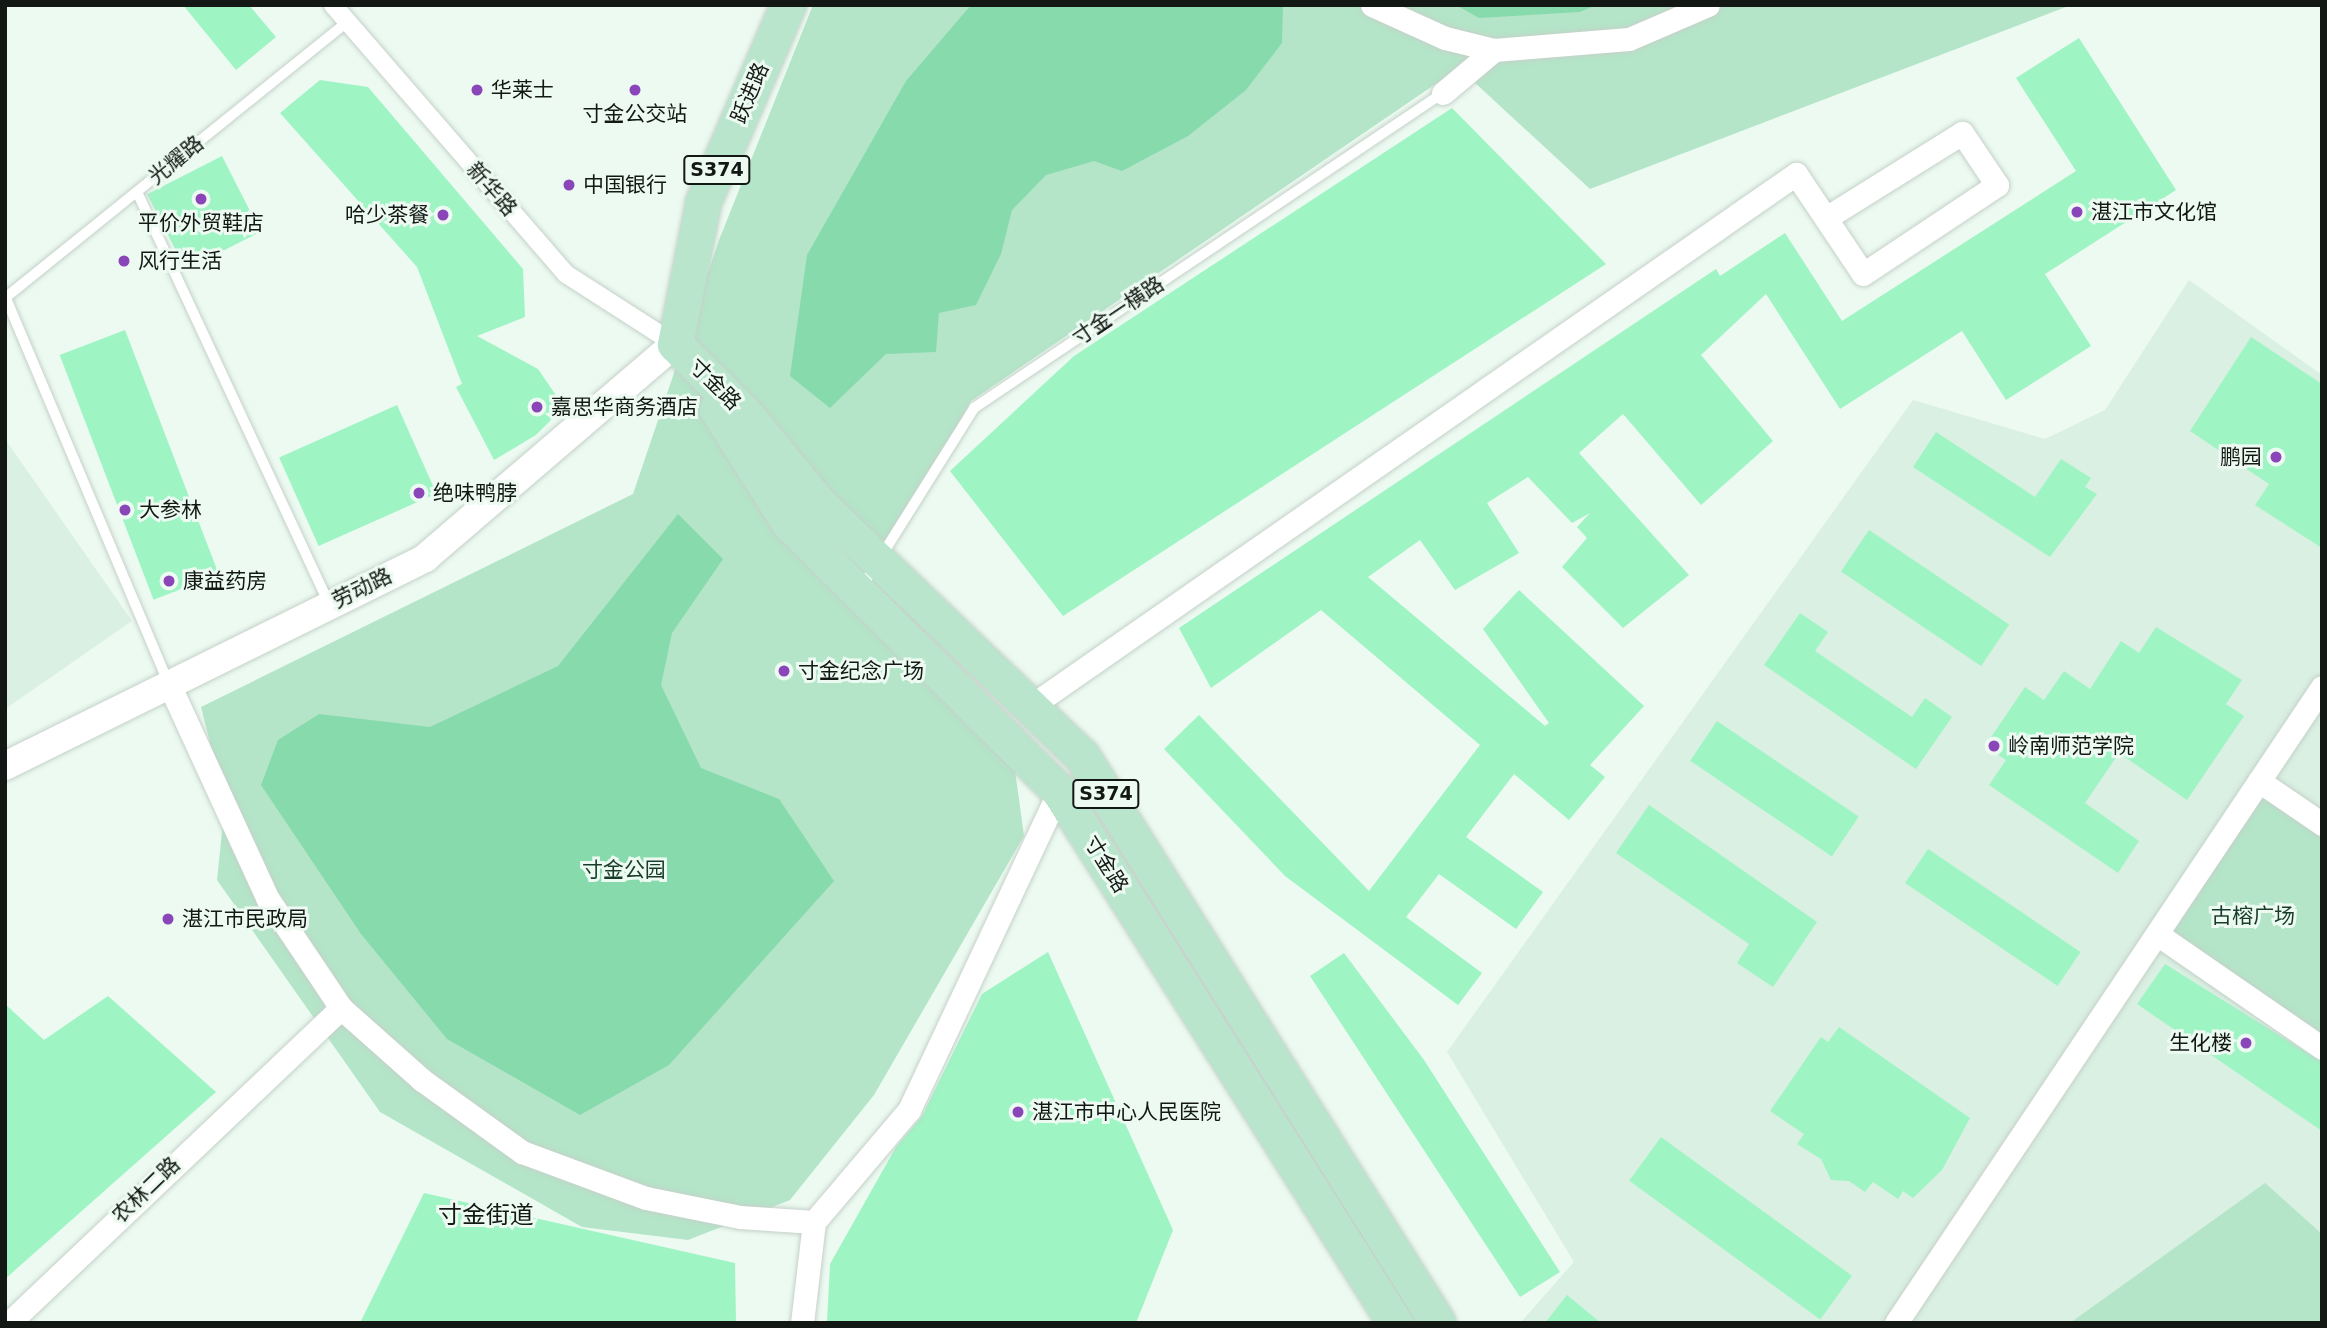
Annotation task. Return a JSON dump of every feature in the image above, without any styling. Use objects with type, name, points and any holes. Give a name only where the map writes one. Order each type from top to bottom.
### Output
[{"type":"main road","name":"跃进路","points":[[675,344],[703,202],[788,5]]},
{"type":"main road","name":"寸金路","points":[[675,344],[746,415],[819,505],[1082,756],[1438,1323]]},
{"type":"main road","name":"寸金路","points":[[675,344],[789,523],[1059,790],[1395,1323]]},
{"type":"street","name":"新华路","points":[[333,5],[566,274],[675,344]]},
{"type":"street","points":[[1373,5],[1445,38],[1494,50],[1629,40],[1708,5]]},
{"type":"street","points":[[1443,93],[1494,50]]},
{"type":"street","points":[[1031,706],[1796,174],[1863,274],[1997,186],[1962,133],[1826,218]]},
{"type":"street","name":"劳动路","points":[[5,766],[169,682],[425,558],[675,344]]},
{"type":"street","points":[[169,682],[268,899],[341,1008],[422,1080],[522,1152],[646,1198],[740,1217],[814,1222]]},
{"type":"street","points":[[1896,1323],[2322,687]]},
{"type":"street","points":[[2259,781],[2322,824]]},
{"type":"street","points":[[802,1323],[814,1222],[909,1110],[1059,790]]},
{"type":"street","points":[[2157,934],[2322,1048]]},
{"type":"street","name":"农林二路","points":[[9,1323],[283,1058],[341,1008]]},
{"type":"lane","name":"光耀路","points":[[6,297],[347,22]]},
{"type":"lane","name":"寸金一横路","points":[[859,592],[974,408],[1443,93]]},
{"type":"lane","points":[[137,192],[329,604]]},
{"type":"lane","points":[[6,297],[169,682]]},
{"type":"shaded area","points":[[971,5],[1283,5],[1282,43],[1246,90],[1188,136],[1122,171],[1094,161],[1046,175],[1012,210],[1001,254],[976,305],[939,313],[936,352],[886,354],[830,408],[790,376],[807,255],[906,81]]},
{"type":"shaded area","points":[[1456,5],[1596,5],[1580,12],[1479,18]]},
{"type":"shaded area","name":"岭南师范学院","points":[[2189,280],[2322,375],[2322,1323],[1520,1323],[1574,1262],[1447,1052],[1913,400],[2045,439],[2105,410]]},
{"type":"shaded area","points":[[5,439],[132,621],[5,709]]},
{"type":"shaded area","points":[[678,514],[723,559],[672,633],[661,685],[701,768],[779,799],[834,881],[669,1065],[580,1115],[447,1039],[361,934],[261,785],[278,740],[319,714],[430,727],[558,666]]},
{"type":"green space","name":"寸金公园","points":[[813,5],[2071,5],[1590,189],[1459,68],[971,401],[856,614],[1014,763],[1024,836],[874,1095],[790,1200],[688,1240],[582,1227],[380,1112],[217,880],[225,802],[201,707],[633,494],[719,240]]},
{"type":"green space","name":"古榕广场","points":[[2259,781],[2322,824],[2322,1048],[2157,934]]},
{"type":"green space","points":[[2265,1183],[2322,1234],[2322,1323],[2070,1323]]},
{"type":"building","points":[[183,5],[249,5],[276,37],[236,70]]},
{"type":"building","points":[[2079,38],[2176,190],[2045,274],[2091,346],[2006,400],[1962,331],[1840,409],[1766,294],[1701,355],[1773,441],[1701,505],[1623,414],[1579,453],[1689,575],[1623,628],[1562,567],[1587,538],[1577,527],[1590,513],[1572,523],[1528,477],[1487,503],[1519,553],[1455,590],[1420,540],[1368,577],[1545,726],[1549,723],[1483,629],[1519,590],[1644,706],[1590,765],[1605,777],[1569,820],[1514,774],[1466,837],[1543,892],[1516,929],[1439,874],[1406,917],[1482,973],[1458,1005],[1285,876],[1164,749],[1199,715],[1369,891],[1480,745],[1321,610],[1211,688],[1179,628],[1716,269],[1720,276],[1785,233],[1842,321],[2076,171],[2016,78]]},
{"type":"building","points":[[320,80],[368,87],[523,269],[525,317],[477,336],[538,369],[564,407],[536,435],[494,460],[456,387],[462,384],[417,267],[280,113]]},
{"type":"building","points":[[1452,108],[1606,264],[1063,616],[950,471],[1074,356]]},
{"type":"building","points":[[222,156],[261,232],[186,270],[147,194]]},
{"type":"building","points":[[125,330],[219,575],[154,600],[60,355]]},
{"type":"building","name":"鹏园","points":[[2251,337],[2322,384],[2322,548],[2255,505],[2269,484],[2190,431]]},
{"type":"building","points":[[397,405],[436,494],[319,546],[279,457]]},
{"type":"building","points":[[1936,432],[2035,497],[2061,459],[2091,478],[2085,487],[2097,494],[2050,557],[1913,467]]},
{"type":"building","points":[[1869,530],[2009,625],[1981,666],[1841,571]]},
{"type":"building","points":[[1800,613],[1828,632],[1815,651],[1912,717],[1925,698],[1952,717],[1916,769],[1764,665]]},
{"type":"building","points":[[2156,627],[2242,680],[2226,704],[2244,716],[2187,800],[2119,753],[2085,803],[2139,841],[2118,873],[1989,785],[2006,760],[1985,746],[2025,687],[2044,700],[2064,671],[2090,689],[2121,641],[2139,653]]},
{"type":"building","points":[[1717,721],[1859,817],[1832,856],[1690,761]]},
{"type":"building","points":[[1649,805],[1817,922],[1773,987],[1737,963],[1749,944],[1616,853]]},
{"type":"building","points":[[1928,849],[2081,952],[2058,986],[1905,883]]},
{"type":"building","name":"湛江市中心人民医院","points":[[1048,952],[1173,1230],[1136,1323],[827,1323],[830,1264],[896,1147],[922,1116],[982,994]]},
{"type":"building","points":[[1344,953],[1424,1060],[1560,1272],[1520,1297],[1310,976]]},
{"type":"building","name":"生化楼","points":[[2165,964],[2322,1062],[2322,1131],[2137,1004]]},
{"type":"building","points":[[108,996],[216,1092],[5,1279],[5,1004],[44,1040]]},
{"type":"building","points":[[1839,1027],[1970,1118],[1942,1170],[1913,1198],[1903,1191],[1898,1199],[1873,1182],[1865,1192],[1849,1181],[1831,1180],[1821,1159],[1797,1144],[1804,1134],[1770,1111],[1821,1037],[1828,1042]]},
{"type":"building","points":[[1661,1137],[1852,1276],[1820,1319],[1629,1181]]},
{"type":"building","points":[[424,1193],[735,1263],[736,1323],[360,1323]]},
{"type":"building","points":[[1567,1295],[1601,1323],[1545,1323]]},
{"type":"place","name":"华莱士","points":[[477,90]]},
{"type":"place","name":"寸金公交站","points":[[635,90]]},
{"type":"place","name":"中国银行","points":[[569,185]]},
{"type":"place","name":"平价外贸鞋店","points":[[201,199]]},
{"type":"place","name":"湛江市文化馆","points":[[2077,212]]},
{"type":"place","name":"哈少茶餐","points":[[443,215]]},
{"type":"place","name":"风行生活","points":[[124,261]]},
{"type":"place","name":"嘉思华商务酒店","points":[[537,407]]},
{"type":"place","name":"鹏园","points":[[2276,457]]},
{"type":"place","name":"绝味鸭脖","points":[[419,493]]},
{"type":"place","name":"大参林","points":[[125,510]]},
{"type":"place","name":"康益药房","points":[[169,581]]},
{"type":"place","name":"寸金纪念广场","points":[[784,671]]},
{"type":"place","name":"岭南师范学院","points":[[1994,746]]},
{"type":"place","name":"湛江市民政局","points":[[168,919]]},
{"type":"place","name":"生化楼","points":[[2246,1043]]},
{"type":"place","name":"湛江市中心人民医院","points":[[1018,1112]]},
{"type":"district","name":"寸金街道","points":[[486,1216]]}]
